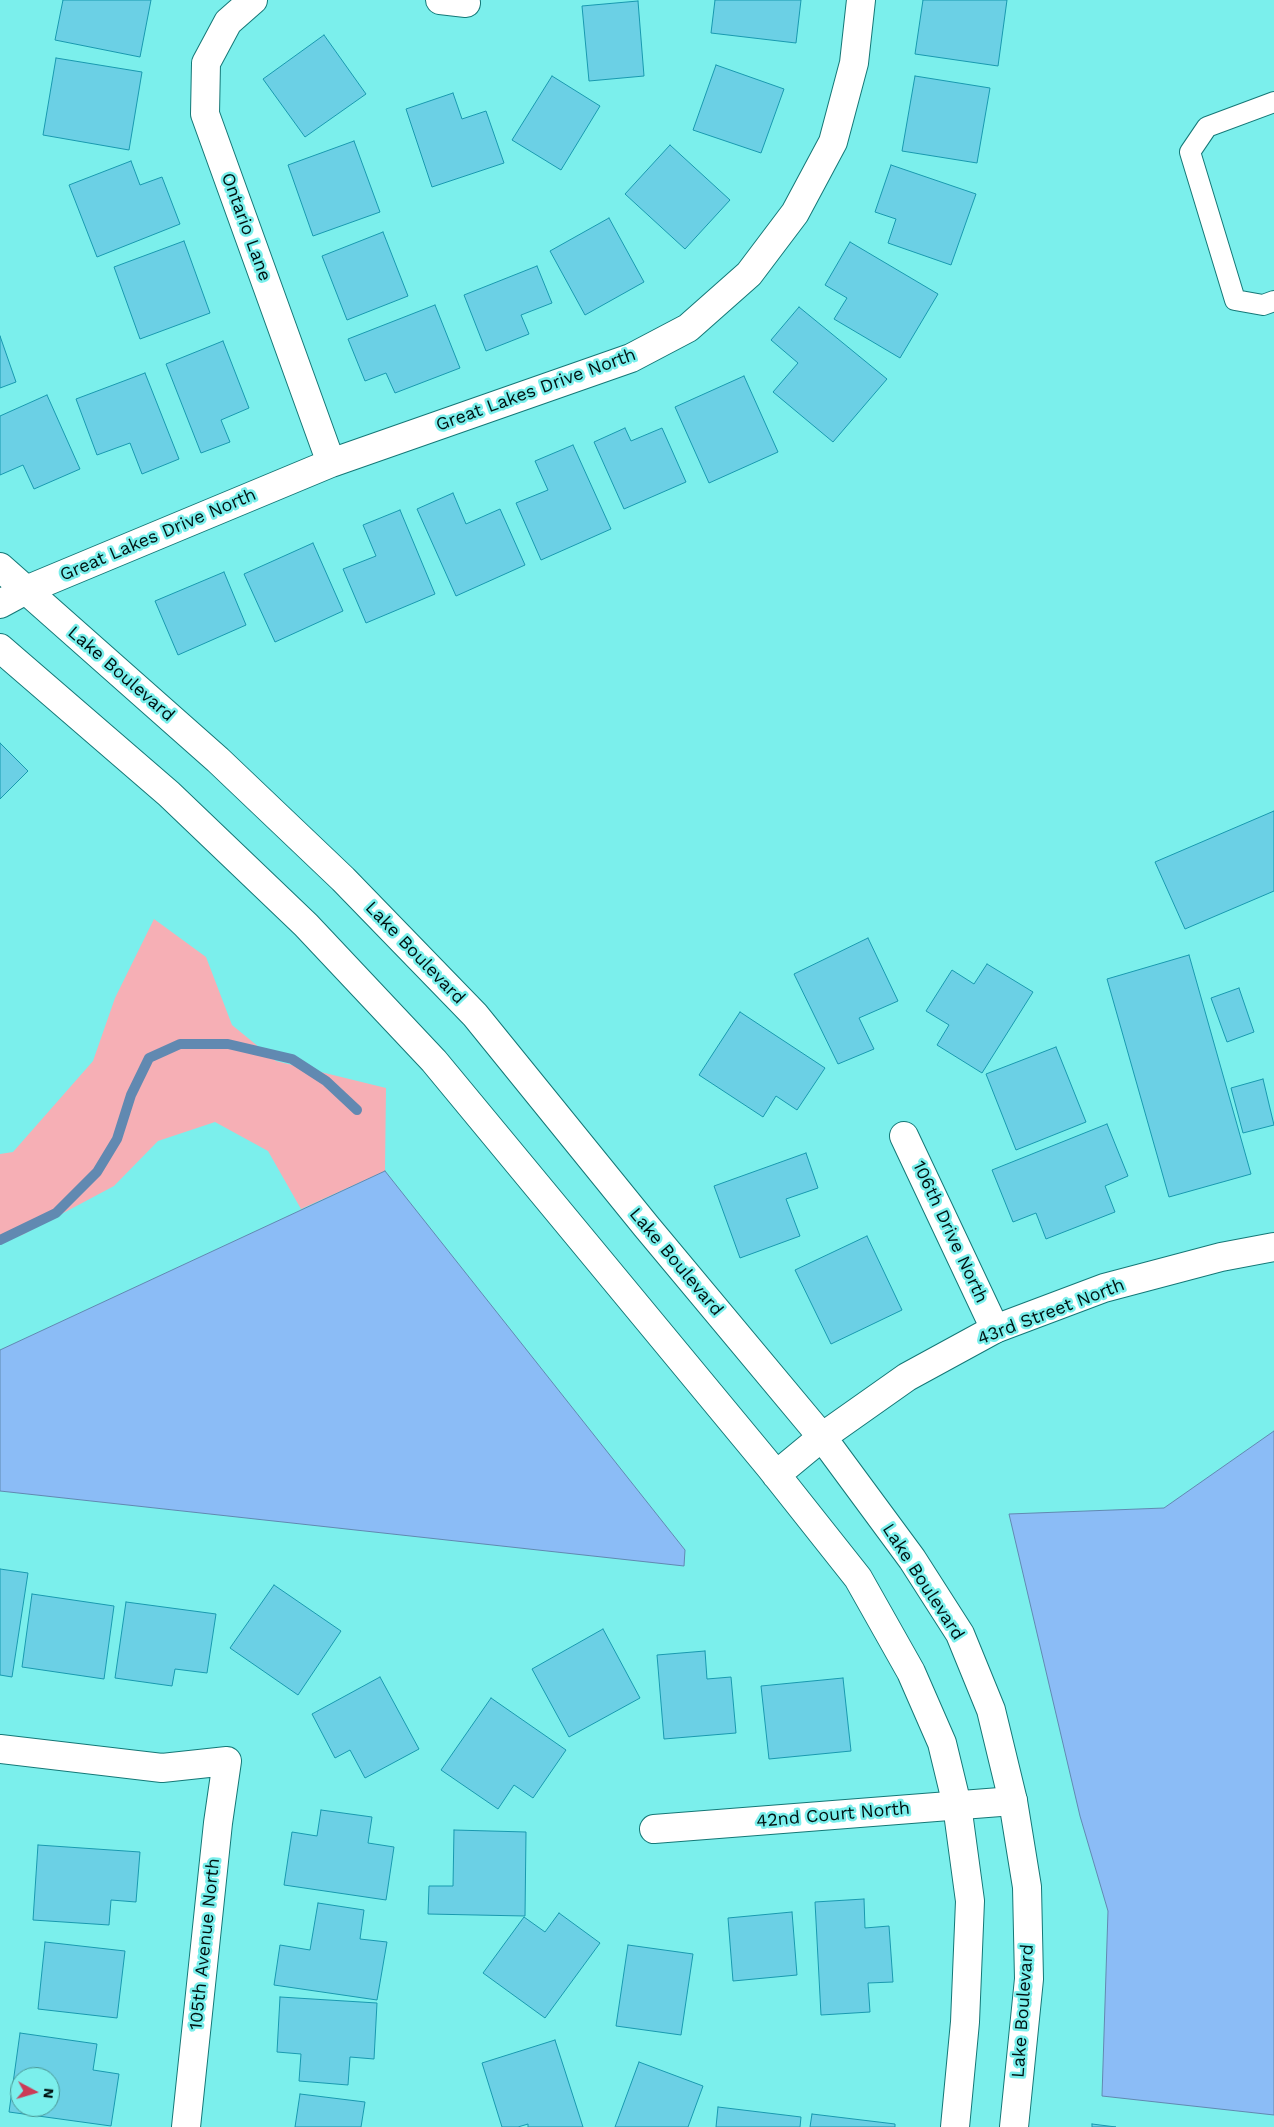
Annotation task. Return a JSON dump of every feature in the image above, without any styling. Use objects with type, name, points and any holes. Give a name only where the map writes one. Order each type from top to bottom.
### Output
[{"type":"street","name":"Ontario Lane","points":[[253,0],[228,22],[206,63],[206,114],[331,463]]},
{"type":"street","name":"Great Lakes Drive North","points":[[0,604],[26,590],[331,463],[631,358],[688,328],[754,266],[795,213],[833,142],[854,63],[861,0]]},
{"type":"street","name":"Lake Boulevard","points":[[0,567],[218,760],[343,879],[475,1015],[646,1226],[822,1437],[912,1559],[960,1634],[991,1710],[1013,1801],[1027,1887],[1029,1979],[1014,2127]]},
{"type":"street","points":[[0,648],[169,794],[306,925],[407,1033],[440,1069],[776,1475],[858,1578],[910,1672],[942,1743],[958,1805],[970,1901],[965,2022],[955,2127]]},
{"type":"street","name":"106th Drive North","points":[[904,1136],[995,1329]]},
{"type":"street","name":"43rd Street North","points":[[776,1475],[822,1437],[907,1377],[995,1329],[1104,1288],[1221,1258],[1274,1247]]},
{"type":"street","name":"105th Avenue North","points":[[0,1749],[162,1768],[227,1761],[217,1833],[186,2127]]},
{"type":"street","name":"42nd Court North","points":[[654,1829],[1013,1801]]},
{"type":"lane","points":[[1274,102],[1207,127],[1190,152],[1235,300],[1263,305],[1274,301]]},
{"type":"shaded area","points":[[154,919],[206,957],[232,1025],[276,1061],[386,1088],[385,1171],[301,1209],[268,1151],[215,1122],[158,1141],[114,1186],[22,1235],[0,1242],[0,1154],[13,1152],[93,1061],[115,998]]},
{"type":"water","points":[[385,1171],[685,1550],[684,1566],[0,1491],[0,1350]]},
{"type":"water","points":[[1274,1431],[1274,2115],[1102,2096],[1108,1911],[1080,1816],[1009,1514],[1164,1508]]},
{"type":"building","points":[[63,0],[151,0],[140,57],[55,40]]},
{"type":"building","points":[[715,0],[801,0],[796,43],[711,33]]},
{"type":"building","points":[[923,0],[1007,0],[998,66],[915,54]]},
{"type":"building","points":[[638,1],[644,76],[589,81],[582,6]]},
{"type":"building","points":[[324,35],[366,94],[305,137],[263,79]]},
{"type":"building","points":[[56,58],[142,72],[129,150],[43,135]]},
{"type":"building","points":[[716,65],[784,89],[761,153],[693,130]]},
{"type":"building","points":[[552,76],[600,106],[561,170],[512,140]]},
{"type":"building","points":[[915,76],[990,88],[977,163],[902,151]]},
{"type":"building","points":[[453,93],[462,119],[486,111],[504,163],[432,187],[406,109]]},
{"type":"building","points":[[354,141],[380,212],[313,236],[288,165]]},
{"type":"building","points":[[670,145],[730,200],[685,249],[625,194]]},
{"type":"building","points":[[131,161],[140,185],[162,177],[180,224],[97,257],[69,185]]},
{"type":"building","points":[[891,165],[976,194],[951,265],[888,243],[896,219],[875,212]]},
{"type":"building","points":[[609,218],[644,282],[585,315],[550,251]]},
{"type":"building","points":[[383,232],[408,296],[347,320],[322,256]]},
{"type":"building","points":[[184,241],[210,313],[140,339],[114,267]]},
{"type":"building","points":[[850,242],[938,294],[900,358],[834,319],[847,298],[825,285]]},
{"type":"building","points":[[537,266],[552,303],[521,315],[529,334],[486,351],[464,295]]},
{"type":"building","points":[[435,305],[460,368],[395,393],[386,373],[365,381],[348,339]]},
{"type":"building","points":[[799,307],[887,379],[833,442],[773,392],[798,363],[771,340]]},
{"type":"building","points":[[0,336],[16,382],[0,388]]},
{"type":"building","points":[[223,341],[249,408],[221,420],[230,442],[201,453],[166,364]]},
{"type":"building","points":[[145,373],[179,459],[142,474],[130,443],[97,455],[76,399]]},
{"type":"building","points":[[744,376],[778,452],[709,483],[675,407]]},
{"type":"building","points":[[47,395],[80,469],[34,489],[23,465],[0,475],[0,416]]},
{"type":"building","points":[[625,428],[631,441],[662,428],[686,482],[624,509],[594,442]]},
{"type":"building","points":[[573,445],[611,529],[541,560],[516,503],[548,490],[535,461]]},
{"type":"building","points":[[453,493],[466,524],[500,509],[525,565],[456,596],[417,509]]},
{"type":"building","points":[[400,510],[435,594],[366,623],[343,569],[376,556],[363,525]]},
{"type":"building","points":[[313,543],[343,611],[275,642],[244,574]]},
{"type":"building","points":[[224,572],[246,625],[178,655],[155,601]]},
{"type":"building","points":[[0,743],[28,771],[0,799]]},
{"type":"building","points":[[1274,811],[1274,891],[1185,929],[1155,862]]},
{"type":"building","points":[[868,938],[898,1001],[859,1018],[874,1049],[838,1064],[794,974]]},
{"type":"building","points":[[1189,955],[1251,1174],[1169,1197],[1107,979]]},
{"type":"building","points":[[987,964],[1033,992],[982,1073],[937,1045],[949,1025],[926,1011],[952,970],[974,984]]},
{"type":"building","points":[[1239,988],[1254,1032],[1227,1042],[1211,998]]},
{"type":"building","points":[[740,1012],[825,1068],[797,1110],[776,1096],[763,1117],[699,1075]]},
{"type":"building","points":[[1056,1047],[1086,1122],[1016,1150],[986,1074]]},
{"type":"building","points":[[1263,1079],[1274,1125],[1243,1133],[1231,1088]]},
{"type":"building","points":[[1107,1124],[1128,1176],[1105,1186],[1115,1212],[1046,1239],[1036,1213],[1013,1222],[992,1170]]},
{"type":"building","points":[[806,1153],[818,1188],[786,1199],[800,1236],[740,1258],[714,1186]]},
{"type":"building","points":[[867,1236],[902,1310],[831,1344],[795,1270]]},
{"type":"building","points":[[0,1569],[28,1573],[12,1677],[0,1675]]},
{"type":"building","points":[[274,1585],[341,1631],[298,1695],[230,1648]]},
{"type":"building","points":[[32,1594],[114,1606],[104,1679],[22,1667]]},
{"type":"building","points":[[126,1602],[216,1614],[207,1673],[175,1669],[172,1686],[115,1678]]},
{"type":"building","points":[[603,1629],[640,1698],[569,1737],[532,1669]]},
{"type":"building","points":[[705,1651],[707,1679],[731,1677],[736,1733],[664,1739],[657,1655]]},
{"type":"building","points":[[380,1677],[419,1749],[365,1778],[350,1750],[335,1758],[312,1714]]},
{"type":"building","points":[[843,1678],[851,1751],[769,1759],[761,1686]]},
{"type":"building","points":[[491,1698],[566,1750],[533,1798],[514,1785],[498,1809],[441,1770]]},
{"type":"building","points":[[321,1810],[372,1817],[368,1843],[394,1847],[386,1900],[284,1885],[292,1832],[317,1836]]},
{"type":"building","points":[[454,1830],[526,1832],[525,1916],[428,1914],[429,1886],[453,1886]]},
{"type":"building","points":[[38,1845],[140,1852],[136,1902],[111,1900],[109,1925],[33,1920]]},
{"type":"building","points":[[864,1899],[865,1928],[889,1926],[893,1982],[868,1983],[870,2012],[821,2015],[815,1902]]},
{"type":"building","points":[[318,1903],[364,1910],[360,1939],[387,1942],[377,2000],[274,1985],[280,1945],[310,1950]]},
{"type":"building","points":[[792,1912],[797,1975],[733,1981],[728,1918]]},
{"type":"building","points":[[559,1913],[600,1943],[545,2018],[483,1973],[524,1917],[545,1932]]},
{"type":"building","points":[[45,1942],[125,1951],[117,2018],[38,2009]]},
{"type":"building","points":[[628,1945],[693,1954],[681,2035],[616,2026]]},
{"type":"building","points":[[280,1997],[377,2003],[374,2059],[350,2057],[348,2085],[299,2081],[301,2054],[277,2052]]},
{"type":"building","points":[[20,2033],[97,2044],[93,2070],[119,2074],[111,2126],[45,2117],[60,2117],[60,2067],[15,2067]]},
{"type":"building","points":[[555,2040],[583,2127],[528,2127],[528,2124],[518,2127],[502,2127],[482,2063]]},
{"type":"building","points":[[639,2062],[703,2086],[688,2127],[615,2127]]},
{"type":"building","points":[[300,2094],[365,2102],[361,2127],[295,2127]]},
{"type":"building","points":[[718,2107],[801,2117],[800,2127],[716,2127]]},
{"type":"building","points":[[812,2114],[895,2124],[895,2127],[810,2127]]},
{"type":"building","points":[[1092,2124],[1116,2127],[1092,2127]]},
{"type":"waterway","points":[[0,1240],[56,1213],[97,1172],[117,1139],[131,1095],[149,1058],[180,1044],[228,1044],[292,1059],[326,1081],[357,1110]]}]
